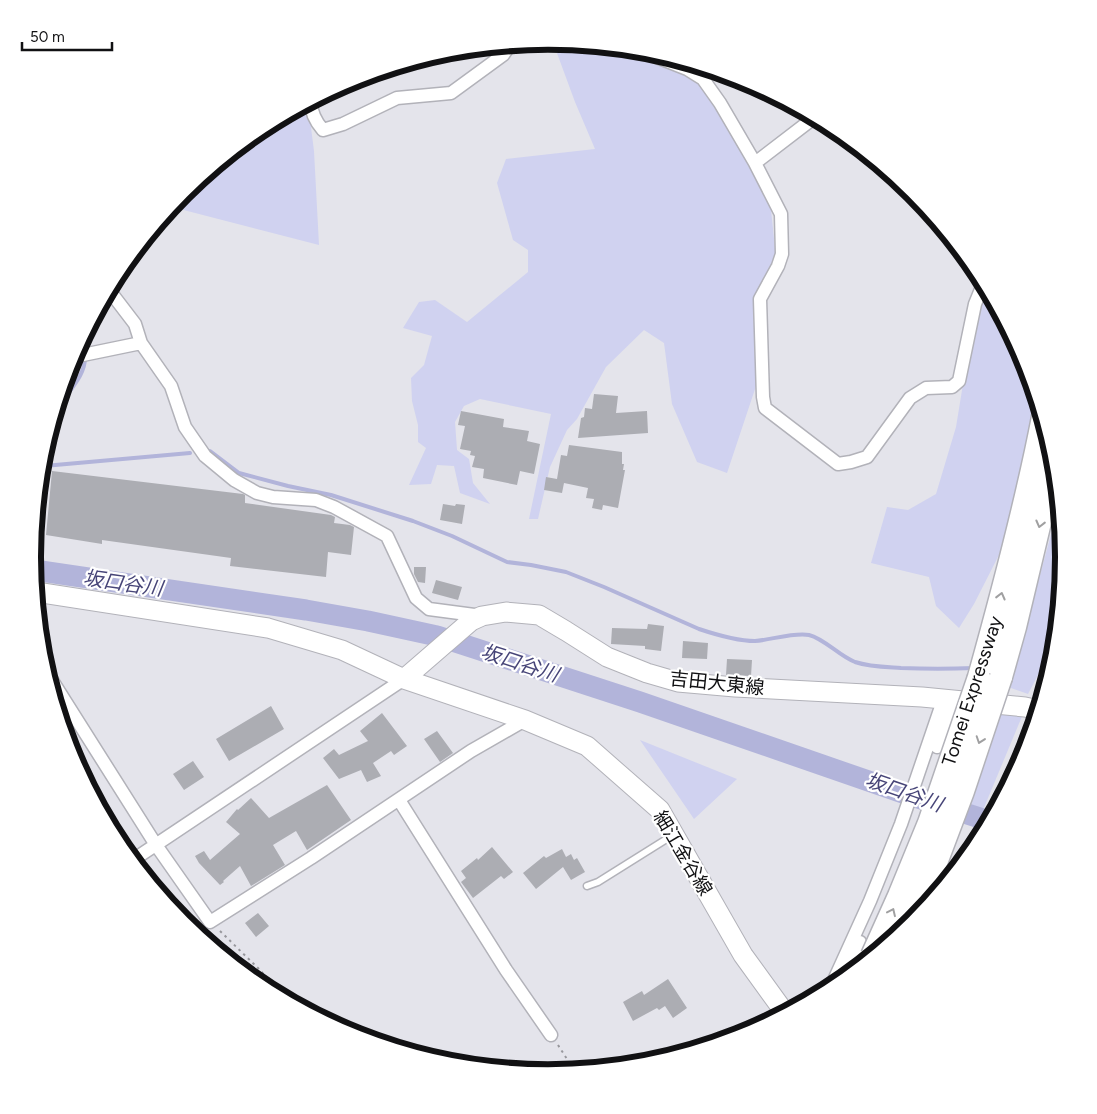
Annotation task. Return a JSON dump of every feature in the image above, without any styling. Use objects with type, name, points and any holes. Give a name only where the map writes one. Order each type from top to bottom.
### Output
[{"type":"highway","name":"Tomei Expressway","points":[[919,903],[963,791],[989,677],[1000,602],[1040,433]]},
{"type":"highway","name":"Tomei Expressway","points":[[878,942],[989,677],[1015,627],[1050,482]]},
{"type":"main road","name":"細江金谷線","points":[[42,593],[268,628],[342,650],[410,674],[588,746],[660,810],[743,954],[782,1007]]},
{"type":"main road","name":"吉田大東線","points":[[476,618],[506,612],[539,615],[607,657],[647,673],[678,682],[948,699],[1032,709]]},
{"type":"main road","points":[[410,674],[476,618]]},
{"type":"street","points":[[312,109],[316,122],[323,130],[343,124],[397,98],[451,93],[476,76],[505,52]]},
{"type":"street","points":[[688,69],[703,79],[720,102],[755,163],[781,214],[782,254],[778,266],[760,299],[765,408],[838,464],[867,457],[910,398],[926,388],[952,387],[959,380],[975,304],[980,291]]},
{"type":"street","points":[[755,163],[809,122]]},
{"type":"street","points":[[114,296],[135,324],[141,343],[171,386],[185,427],[205,456],[234,480],[257,494],[316,500],[334,507],[387,536],[416,598],[429,609],[476,618]]},
{"type":"street","points":[[84,355],[141,343]]},
{"type":"street","points":[[139,856],[410,674]]},
{"type":"street","points":[[61,694],[156,845],[210,922],[311,858],[471,751],[525,720]]},
{"type":"street","points":[[851,963],[905,823],[924,757],[948,699]]},
{"type":"street","points":[[837,974],[927,776],[948,699]]},
{"type":"street","points":[[399,800],[506,970],[551,1035]]},
{"type":"lane","points":[[588,886],[598,882],[674,834]]},
{"type":"path","points":[[210,922],[262,972],[266,978]]},
{"type":"path","points":[[551,1035],[570,1063]]},
{"type":"shaded area","points":[[556,50],[615,54],[668,64],[723,98],[746,133],[769,190],[776,258],[755,319],[757,383],[727,473],[697,462],[672,404],[664,343],[644,330],[606,367],[577,419],[567,430],[550,467],[538,519],[529,519],[551,414],[480,399],[464,406],[455,422],[457,450],[469,459],[473,483],[490,504],[460,493],[454,466],[437,465],[431,484],[409,485],[426,448],[418,442],[418,425],[412,401],[411,378],[424,365],[432,336],[403,328],[419,302],[435,300],[467,322],[528,272],[528,250],[513,240],[497,183],[506,159],[595,149]]},
{"type":"shaded area","points":[[309,110],[314,151],[319,245],[180,209],[214,176],[240,155],[267,135]]},
{"type":"shaded area","points":[[976,285],[988,303],[1017,363],[1034,412],[1002,549],[974,604],[959,628],[936,606],[929,577],[871,563],[887,507],[908,510],[936,494],[956,427],[971,335]]},
{"type":"shaded area","points":[[1055,521],[1055,590],[1046,656],[1044,663],[1028,694],[1008,687]]},
{"type":"shaded area","points":[[1002,705],[1023,714],[983,810],[969,803]]},
{"type":"shaded area","points":[[640,740],[737,779],[694,819]]},
{"type":"building","points":[[594,394],[618,396],[616,413],[647,411],[648,433],[578,438],[581,418],[584,417],[585,408],[592,409]]},
{"type":"building","points":[[461,411],[504,419],[503,427],[529,431],[527,441],[540,444],[534,474],[520,471],[517,485],[483,478],[484,469],[472,467],[475,456],[470,455],[471,451],[460,449],[465,426],[458,425]]},
{"type":"building","points":[[569,445],[622,452],[623,470],[625,470],[618,508],[603,505],[602,510],[592,508],[594,499],[586,498],[588,488],[564,483],[562,493],[544,490],[546,477],[557,479],[561,455],[567,456]]},
{"type":"building","points":[[52,471],[243,494],[245,495],[245,503],[331,515],[335,517],[334,523],[354,527],[351,555],[328,552],[326,577],[230,566],[231,558],[102,540],[102,544],[46,535]]},
{"type":"building","points":[[443,504],[465,505],[462,524],[440,520]]},
{"type":"building","points":[[414,567],[426,567],[425,583],[418,582],[414,574]]},
{"type":"building","points":[[436,580],[462,587],[458,600],[432,593]]},
{"type":"building","points":[[648,624],[664,626],[661,651],[645,649],[645,646],[611,644],[612,628],[647,629]]},
{"type":"building","points":[[683,641],[708,643],[707,659],[682,658]]},
{"type":"building","points":[[727,659],[752,660],[751,676],[726,675]]},
{"type":"building","points":[[271,706],[284,729],[229,761],[216,739]]},
{"type":"building","points":[[382,713],[407,746],[394,755],[391,751],[373,763],[381,776],[367,782],[361,770],[339,779],[323,758],[334,749],[339,755],[368,741],[360,731]]},
{"type":"building","points":[[437,731],[453,753],[440,762],[424,739]]},
{"type":"building","points":[[193,761],[204,777],[184,790],[173,774]]},
{"type":"building","points":[[327,785],[351,820],[307,850],[296,831],[273,845],[285,865],[251,886],[240,866],[220,885],[199,863],[195,856],[204,851],[210,860],[240,834],[226,822],[237,809],[251,798],[269,818]]},
{"type":"building","points":[[492,847],[513,872],[504,879],[501,876],[473,898],[461,882],[466,878],[461,871],[477,858],[478,860]]},
{"type":"building","points":[[562,849],[566,857],[571,854],[574,860],[577,858],[585,872],[571,880],[563,867],[536,889],[523,873],[544,856],[546,858]]},
{"type":"building","points":[[258,913],[269,926],[256,937],[245,923]]},
{"type":"building","points":[[668,979],[687,1008],[673,1018],[665,1006],[659,1010],[657,1008],[633,1021],[623,1002],[642,991],[644,995]]},
{"type":"waterway","points":[[68,395],[82,371],[85,358]]},
{"type":"waterway","points":[[210,451],[239,473],[331,495],[413,521],[452,536],[507,562],[566,572],[699,629],[720,635],[755,641],[803,634],[815,637],[849,659],[866,665],[938,669],[974,668]]},
{"type":"waterway","points":[[50,465],[190,453]]},
{"type":"waterway","name":"坂口谷川","points":[[41,571],[306,610],[437,636],[640,702],[983,819]]}]
